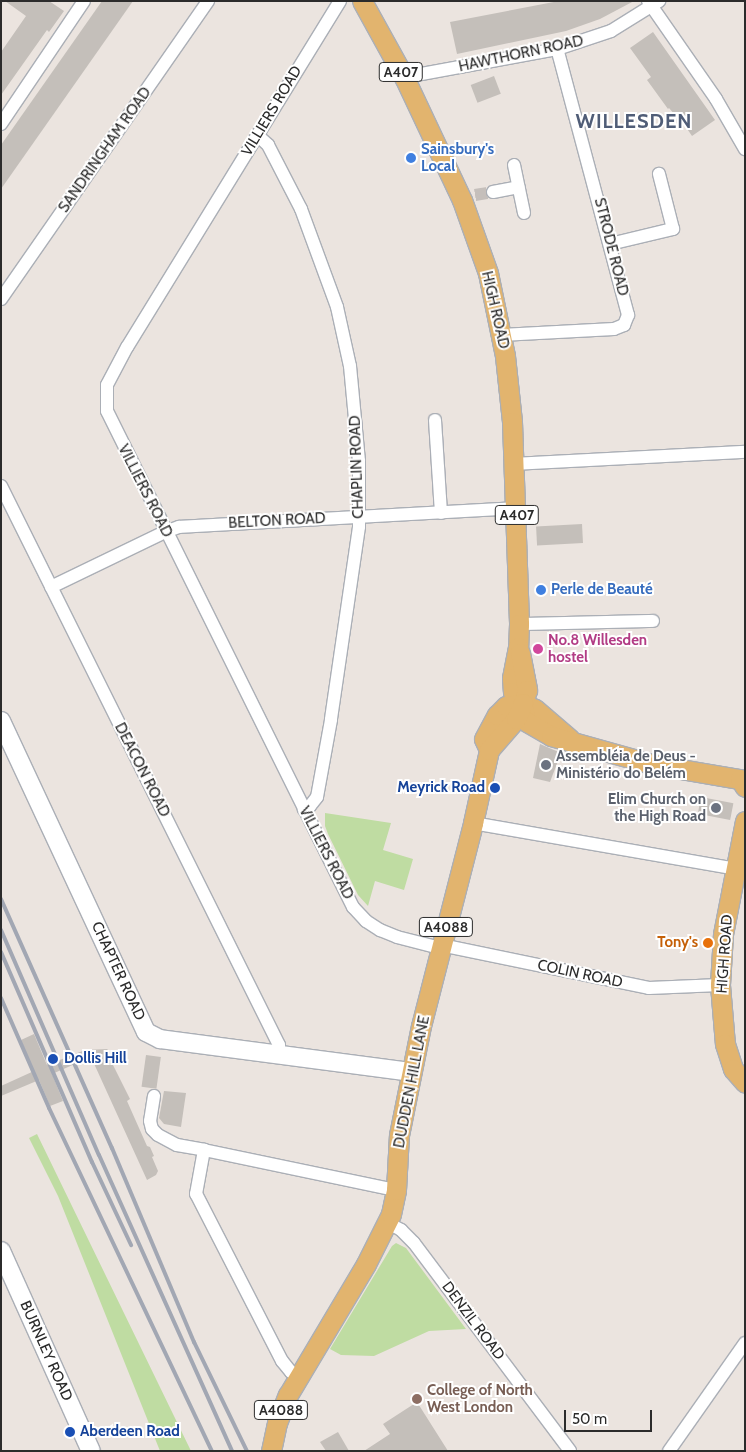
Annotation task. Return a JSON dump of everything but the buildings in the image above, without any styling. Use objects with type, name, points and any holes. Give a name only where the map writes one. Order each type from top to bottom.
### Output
[{"type":"main road","name":"HIGH ROAD","points":[[362,1],[469,197],[488,274],[507,374],[514,464],[519,624],[518,647],[512,678],[513,692],[523,703]]},
{"type":"main road","points":[[523,703],[535,709],[570,739],[651,764],[743,778]]},
{"type":"main road","name":"DUDDEN HILL LANE","points":[[272,1449],[282,1410],[298,1376],[388,1223],[396,1190],[399,1135],[411,1072],[473,823],[489,750],[484,739],[497,716],[506,706],[523,703]]},
{"type":"main road","name":"HIGH ROAD","points":[[745,821],[724,934],[720,985],[725,1044],[733,1069],[745,1083]]},
{"type":"street","name":"SANDRINGHAM ROAD","points":[[1,300],[208,1]]},
{"type":"street","name":"VILLIERS ROAD","points":[[340,1],[127,347],[107,385],[107,411],[112,426],[353,907],[366,921],[397,937],[441,946]]},
{"type":"street","points":[[1,124],[80,3]]},
{"type":"street","name":"HAWTHORN ROAD","points":[[405,80],[416,74],[557,49],[611,31],[652,3]]},
{"type":"street","points":[[652,3],[716,99],[745,149]]},
{"type":"street","name":"STRODE ROAD","points":[[501,335],[614,329],[624,325],[628,316],[557,49]]},
{"type":"street","name":"CHAPLIN ROAD","points":[[257,135],[268,145],[301,209],[337,307],[350,366],[355,403],[359,461],[359,517],[331,720],[317,797],[310,806],[304,809]]},
{"type":"street","points":[[514,165],[524,213]]},
{"type":"street","points":[[610,244],[673,229],[658,174]]},
{"type":"street","points":[[493,192],[518,187]]},
{"type":"street","points":[[436,420],[441,513]]},
{"type":"street","points":[[514,464],[745,452]]},
{"type":"street","name":"DEACON ROAD","points":[[1,486],[279,1045],[279,1055]]},
{"type":"street","name":"BELTON ROAD","points":[[52,587],[165,532],[189,527],[516,508]]},
{"type":"street","points":[[519,624],[653,621]]},
{"type":"street","name":"CHAPTER ROAD","points":[[1,721],[146,1032],[160,1039],[411,1072]]},
{"type":"street","points":[[473,823],[736,869]]},
{"type":"street","name":"COLIN ROAD","points":[[441,946],[649,988],[720,985]]},
{"type":"street","points":[[154,1096],[150,1121],[152,1129],[158,1135],[177,1145],[396,1190]]},
{"type":"street","points":[[204,1150],[196,1194],[282,1362],[291,1372],[298,1376]]},
{"type":"street","name":"DENZIL ROAD","points":[[388,1223],[401,1230],[414,1243],[570,1451]]},
{"type":"street","name":"BURNLEY ROAD","points":[[1,1251],[91,1451]]},
{"type":"street","points":[[669,1451],[745,1343]]},
{"type":"green space","points":[[325,813],[391,823],[383,850],[413,859],[404,890],[375,881],[368,906],[358,895],[328,834],[325,826]]},
{"type":"green space","points":[[37,1134],[191,1451],[160,1451],[58,1196],[29,1138]]},
{"type":"green space","points":[[396,1243],[406,1248],[466,1329],[429,1331],[374,1356],[341,1355],[330,1349],[392,1246]]},
{"type":"tunnel","points":[[475,195],[493,192]]},
{"type":"railway","points":[[1,899],[112,1148],[194,1342],[247,1451]]},
{"type":"railway","points":[[1,930],[99,1155],[232,1451]]},
{"type":"railway","points":[[1,952],[92,1162],[131,1245]]},
{"type":"railway","points":[[1,998],[49,1108],[212,1451]]},
{"type":"place","name":"Sainsbury's Local","points":[[411,158]]},
{"type":"place","name":"Perle de Beauté","points":[[541,590]]},
{"type":"place","name":"No.8 Willesden hostel","points":[[538,649]]},
{"type":"place","name":"Assembléia de Deus - Ministério do Belém","points":[[546,765]]},
{"type":"place","name":"Meyrick Road","points":[[495,788]]},
{"type":"place","name":"Elim Church on the High Road","points":[[716,808]]},
{"type":"place","name":"Tony's","points":[[708,943]]},
{"type":"place","name":"Dollis Hill","points":[[53,1059]]},
{"type":"place","name":"College of North West London","points":[[417,1399]]},
{"type":"place","name":"Aberdeen Road","points":[[70,1432]]},
{"type":"district","name":"WILLESDEN","points":[[634,121]]}]
